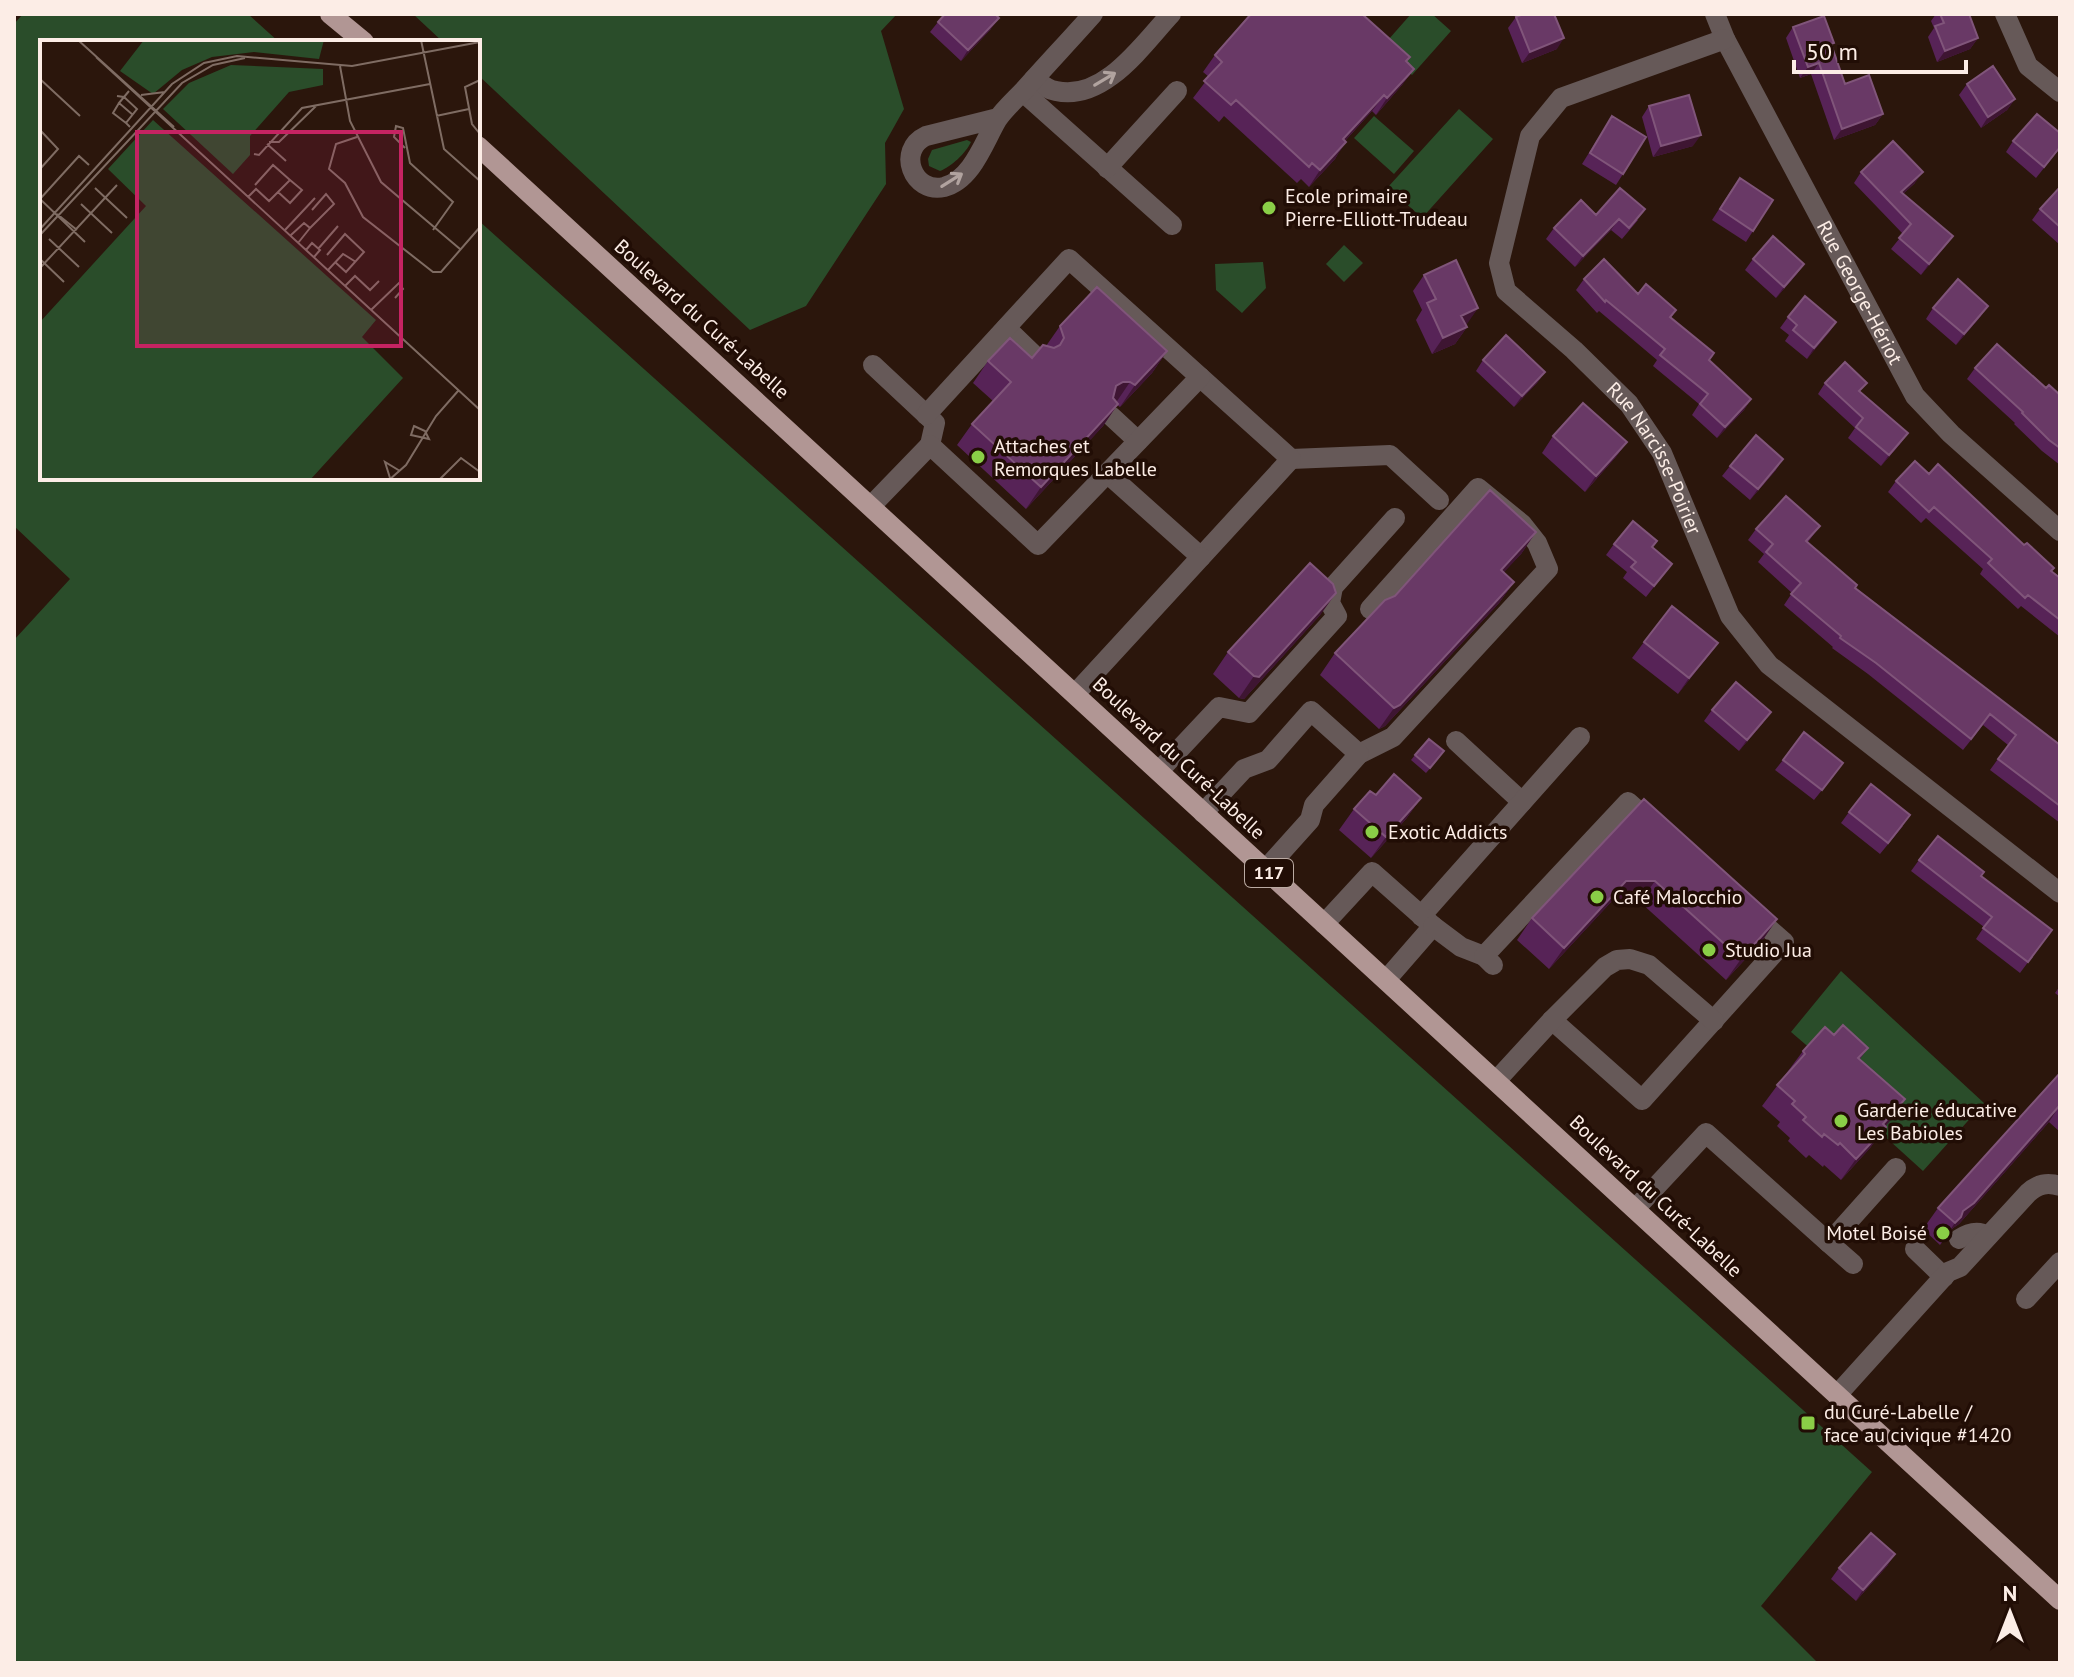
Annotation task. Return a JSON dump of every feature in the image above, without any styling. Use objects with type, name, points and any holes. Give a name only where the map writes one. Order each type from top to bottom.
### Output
[{"type":"main road","points":[[330,14],[350,28]]},
{"type":"main road","name":"Boulevard du Curé-Labelle","points":[[480,148],[2060,1600]]},
{"type":"street","points":[[998,118],[1093,14]]},
{"type":"street","points":[[1028,85],[1064,92],[1079,91],[1104,81],[1120,69],[1171,14]]},
{"type":"street","name":"Rue George-Hériot","points":[[1715,14],[1725,39],[1915,396],[1951,434],[2060,531]]},
{"type":"street","points":[[2005,14],[2028,66],[2060,92]]},
{"type":"street","name":"Rue Narcisse-Poirier","points":[[1725,39],[1561,98],[1530,136],[1499,263],[1506,291],[1574,350],[1629,404],[1662,453],[1730,616],[1769,665],[2060,893]]},
{"type":"street","points":[[1028,85],[1107,168],[1172,225]]},
{"type":"street","points":[[1107,168],[1177,91]]},
{"type":"street","points":[[926,415],[1069,259],[1291,459],[1390,455],[1439,500]]},
{"type":"street","points":[[1006,328],[1036,357]]},
{"type":"street","points":[[871,506],[930,445],[935,423],[873,365]]},
{"type":"street","points":[[930,445],[1038,545],[1200,377]]},
{"type":"street","points":[[1111,416],[1138,441]]},
{"type":"street","points":[[1075,694],[1291,459]]},
{"type":"street","points":[[1107,473],[1201,557]]},
{"type":"street","points":[[1266,869],[1310,820],[1314,805],[1359,754],[1393,737],[1548,569],[1537,543],[1522,524],[1478,488],[1370,609]]},
{"type":"street","points":[[1159,771],[1219,707],[1249,713],[1337,616],[1330,603],[1333,587],[1395,518]]},
{"type":"street","points":[[1203,813],[1244,769],[1268,760],[1311,711],[1359,754]]},
{"type":"street","points":[[1386,980],[1427,921],[1522,802],[1580,737]]},
{"type":"street","points":[[1456,741],[1522,802]]},
{"type":"street","points":[[1324,924],[1372,872],[1461,947],[1488,960],[1628,802],[1673,842]]},
{"type":"street","points":[[1552,1020],[1642,1100],[1784,942],[1740,902]]},
{"type":"street","points":[[1496,1081],[1605,967],[1617,960],[1643,962],[1655,969],[1714,1021]]},
{"type":"street","points":[[1635,1209],[1706,1133],[1853,1264]]},
{"type":"street","points":[[1829,1243],[1896,1168]]},
{"type":"street","points":[[1837,1395],[1948,1272],[1960,1267],[2032,1190],[2047,1184],[2060,1186]]},
{"type":"street","points":[[1944,1277],[1941,1262],[1954,1243],[1969,1233],[1988,1236]]},
{"type":"street","points":[[1915,1249],[1944,1277]]},
{"type":"street","points":[[2026,1299],[2060,1262]]},
{"type":"green space","points":[[23,14],[248,14],[277,40],[40,40],[40,480],[480,480],[480,222],[1872,1472],[1761,1606],[1818,1663],[14,1663],[14,640],[70,579],[14,526],[14,24]]},
{"type":"green space","points":[[413,14],[897,14],[881,31],[904,109],[885,143],[886,184],[806,306],[750,330],[480,77],[480,40],[441,40]]},
{"type":"green space","points":[[1411,14],[1432,14],[1451,31],[1412,75],[1381,48]]},
{"type":"green space","points":[[1459,109],[1493,139],[1422,218],[1388,187]]},
{"type":"green space","points":[[1374,116],[1414,151],[1394,174],[1354,138]]},
{"type":"green space","points":[[967,140],[971,142],[969,146],[949,166],[940,171],[929,166],[932,150]]},
{"type":"green space","points":[[1344,245],[1363,263],[1344,282],[1326,264]]},
{"type":"green space","points":[[1263,262],[1266,288],[1242,313],[1216,290],[1215,264]]},
{"type":"green space","points":[[1841,971],[1984,1103],[1923,1171],[1880,1132],[1819,1056],[1791,1032]]},
{"type":"building","points":[[945,14],[995,14],[999,18],[968,50],[938,22]]},
{"type":"building","points":[[1251,14],[1362,14],[1410,57],[1406,61],[1414,69],[1387,98],[1384,95],[1343,139],[1346,142],[1320,170],[1312,163],[1309,167],[1236,100],[1231,105],[1204,81],[1222,62],[1215,55]]},
{"type":"building","points":[[1523,14],[1554,14],[1564,38],[1530,52],[1516,17]]},
{"type":"building","points":[[1940,14],[1969,14],[1978,38],[1945,51],[1935,26],[1944,23]]},
{"type":"building","points":[[1824,16],[1845,84],[1869,75],[1883,114],[1842,129],[1819,63],[1808,67],[1793,27]]},
{"type":"building","points":[[1993,66],[2015,99],[1988,117],[1967,84]]},
{"type":"building","points":[[1689,95],[1701,135],[1661,146],[1649,106]]},
{"type":"building","points":[[2037,114],[2060,133],[2060,147],[2044,167],[2013,141]]},
{"type":"building","points":[[1612,116],[1646,137],[1623,174],[1590,153]]},
{"type":"building","points":[[1893,141],[1923,172],[1901,192],[1953,236],[1929,264],[1899,238],[1911,224],[1861,172]]},
{"type":"building","points":[[1740,178],[1773,200],[1753,231],[1720,209]]},
{"type":"building","points":[[2060,187],[2060,227],[2040,209]]},
{"type":"building","points":[[1620,188],[1645,209],[1629,228],[1619,219],[1583,256],[1554,228],[1581,200],[1596,215]]},
{"type":"building","points":[[1773,236],[1804,264],[1784,287],[1753,259]]},
{"type":"building","points":[[1604,259],[1638,294],[1646,284],[1676,310],[1670,317],[1714,353],[1709,360],[1751,399],[1725,427],[1700,404],[1708,394],[1660,355],[1665,349],[1605,302],[1584,279]]},
{"type":"building","points":[[1456,260],[1478,308],[1461,316],[1467,327],[1443,338],[1427,303],[1436,299],[1424,275]]},
{"type":"building","points":[[1958,279],[1988,306],[1964,334],[1933,308]]},
{"type":"building","points":[[1097,287],[1167,351],[1135,385],[1123,382],[1116,386],[1113,398],[1118,404],[1041,487],[972,424],[1011,382],[988,361],[1010,338],[1032,358],[1043,345],[1054,348],[1060,345],[1064,338],[1060,326]]},
{"type":"building","points":[[1805,296],[1836,322],[1814,348],[1793,330],[1797,325],[1788,317]]},
{"type":"building","points":[[1506,335],[1545,372],[1522,396],[1483,360]]},
{"type":"building","points":[[1997,344],[2046,388],[2049,385],[2060,395],[2060,448],[1975,368]]},
{"type":"building","points":[[1845,362],[1867,383],[1859,391],[1908,433],[1889,455],[1856,427],[1863,418],[1825,383]]},
{"type":"building","points":[[1583,403],[1627,442],[1596,476],[1553,436]]},
{"type":"building","points":[[1756,435],[1783,459],[1758,489],[1730,466]]},
{"type":"building","points":[[1915,461],[1929,474],[1938,464],[2024,545],[2027,543],[2054,568],[2051,571],[2060,578],[2060,620],[2028,595],[2025,598],[1988,563],[1992,559],[1934,507],[1929,512],[1896,481]]},
{"type":"building","points":[[1490,490],[1536,532],[1501,570],[1514,582],[1394,708],[1335,653],[1385,600],[1395,596]]},
{"type":"building","points":[[1786,496],[1820,526],[1806,541],[1857,585],[1855,588],[2060,745],[2060,806],[1998,759],[2016,735],[1990,714],[1971,739],[1840,638],[1791,594],[1801,583],[1766,552],[1773,544],[1756,529]]},
{"type":"building","points":[[1633,521],[1657,541],[1652,547],[1672,564],[1654,586],[1631,567],[1636,562],[1614,544]]},
{"type":"building","points":[[1310,563],[1333,584],[1336,593],[1259,677],[1254,676],[1228,652]]},
{"type":"building","points":[[1672,606],[1718,643],[1689,678],[1644,642]]},
{"type":"building","points":[[1736,682],[1771,712],[1747,740],[1712,710]]},
{"type":"building","points":[[1804,732],[1843,763],[1822,790],[1783,760]]},
{"type":"building","points":[[1429,739],[1444,751],[1430,768],[1415,755]]},
{"type":"building","points":[[1394,774],[1421,798],[1386,837],[1354,809],[1370,791],[1376,795]]},
{"type":"building","points":[[1871,784],[1910,815],[1888,843],[1849,812]]},
{"type":"building","points":[[1644,799],[1777,919],[1741,959],[1655,881],[1626,881],[1564,948],[1532,918]]},
{"type":"building","points":[[1938,836],[1984,872],[1981,876],[2052,930],[2028,962],[1983,928],[1992,917],[1919,860]]},
{"type":"building","points":[[1843,1025],[1868,1048],[1858,1058],[1905,1099],[1883,1124],[1886,1127],[1856,1159],[1840,1143],[1838,1145],[1824,1134],[1822,1137],[1803,1120],[1806,1117],[1792,1104],[1795,1101],[1777,1085],[1825,1027],[1834,1035]]},
{"type":"building","points":[[2060,1073],[2060,1105],[1955,1223],[1938,1208]]},
{"type":"building","points":[[1871,1533],[1895,1554],[1863,1590],[1839,1568]]},
{"type":"place","name":"Ecole primaire Pierre-Elliott-Trudeau","points":[[1269,208]]},
{"type":"place","name":"Attaches et Remorques Labelle","points":[[978,457]]},
{"type":"place","name":"Exotic Addicts","points":[[1372,832]]},
{"type":"place","name":"Café Malocchio","points":[[1597,897]]},
{"type":"place","name":"Studio Jua","points":[[1709,950]]},
{"type":"place","name":"Garderie éducative Les Babioles","points":[[1841,1121]]},
{"type":"place","name":"Motel Boisé","points":[[1943,1233]]},
{"type":"place","name":"du Curé-Labelle / face au civique #1420","points":[[1808,1423]]}]
